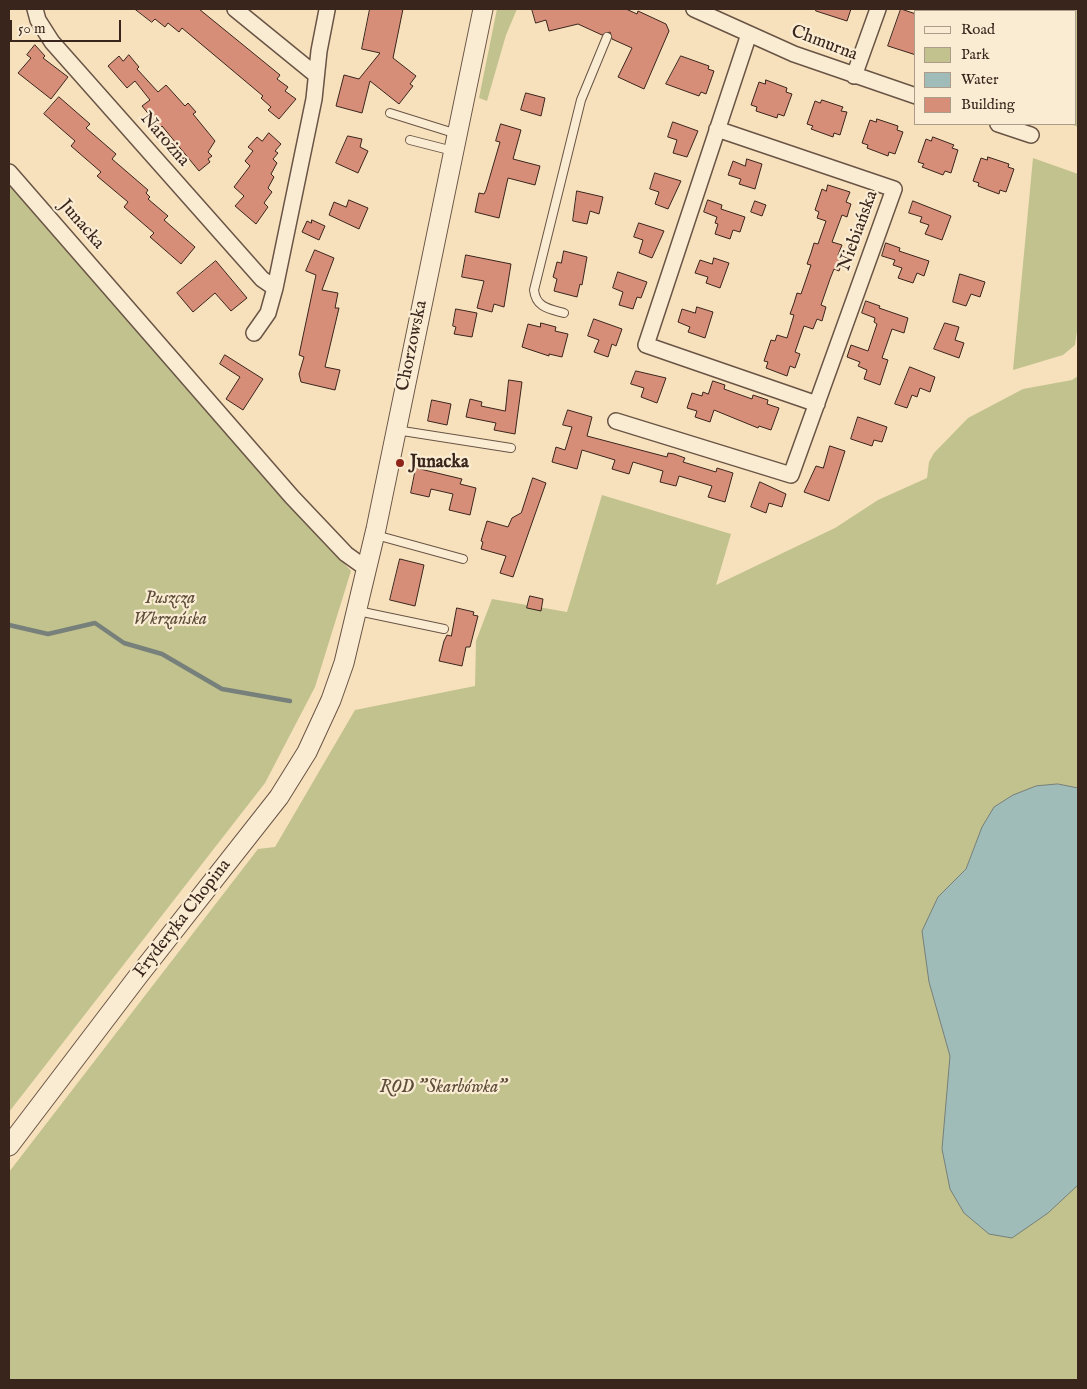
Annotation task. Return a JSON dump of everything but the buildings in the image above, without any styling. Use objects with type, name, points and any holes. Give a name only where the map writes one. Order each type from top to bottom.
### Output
[{"type":"street","name":"Narożna","points":[[35,9],[38,20],[52,42],[262,280],[275,288]]},
{"type":"street","points":[[235,9],[316,75]]},
{"type":"street","name":"Chorzowska","points":[[338,682],[367,569],[483,9]]},
{"type":"street","name":"Chmurna","points":[[694,9],[749,34],[854,76],[914,95]]},
{"type":"street","points":[[854,76],[878,9]]},
{"type":"street","points":[[254,332],[268,313],[275,288],[314,99],[316,75],[328,10]]},
{"type":"street","points":[[749,34],[646,345],[817,404]]},
{"type":"street","points":[[1001,125],[1031,135]]},
{"type":"street","name":"Niebiańska","points":[[616,421],[791,475],[894,189],[717,129]]},
{"type":"street","name":"Junacka","points":[[9,172],[292,497],[346,554],[367,569]]},
{"type":"street","name":"Fryderyka Chopina","points":[[9,1146],[139,975],[279,797],[308,752],[338,682]]},
{"type":"lane","points":[[564,313],[542,306],[535,297],[534,290],[581,100],[608,37]]},
{"type":"lane","points":[[390,113],[455,142]]},
{"type":"lane","points":[[410,140],[455,142]]},
{"type":"lane","points":[[396,430],[511,448]]},
{"type":"lane","points":[[384,537],[462,559]]},
{"type":"lane","points":[[356,611],[444,629]]},
{"type":"green space","points":[[497,9],[517,9],[506,35],[487,101],[479,98]]},
{"type":"green space","points":[[1078,9],[1078,127],[1073,125],[1077,125],[1077,10],[1045,10]]},
{"type":"green space","points":[[1033,158],[1078,174],[1078,323],[1075,345],[1063,355],[1013,370]]},
{"type":"green space","name":"Puszcza Wkrzańska","points":[[9,184],[351,571],[315,687],[265,783],[9,1112]]},
{"type":"green space","name":"ROD \"Skarbówka\"","points":[[1078,376],[1078,1380],[9,1380],[9,1172],[258,849],[275,847],[355,710],[475,686],[476,641],[492,599],[567,612],[602,495],[731,534],[716,585],[835,528],[878,500],[927,478],[929,462],[934,453],[968,418],[1023,389],[1072,380]]},
{"type":"water","points":[[1058,784],[1078,788],[1078,1185],[1048,1213],[1012,1238],[989,1234],[964,1213],[950,1189],[942,1149],[950,1056],[929,982],[922,931],[938,897],[966,869],[982,827],[994,807],[1013,795],[1036,786]]},
{"type":"waterway","points":[[9,625],[48,634],[95,623],[124,643],[162,654],[222,689],[290,701]]},
{"type":"place","name":"Junacka","points":[[400,463]]}]
